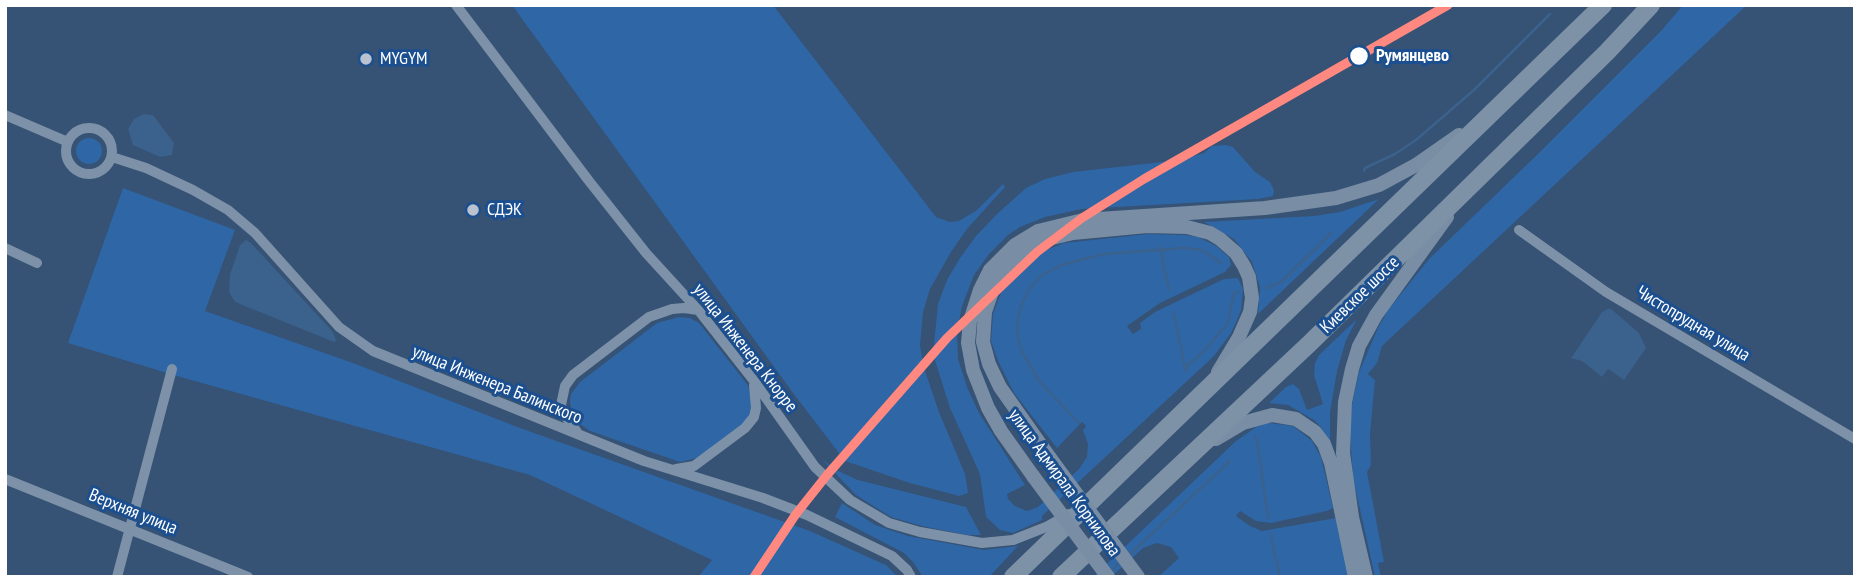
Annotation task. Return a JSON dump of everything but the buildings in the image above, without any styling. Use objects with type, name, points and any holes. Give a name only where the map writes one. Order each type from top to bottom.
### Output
[{"type":"highway","points":[[1013,577],[1603,5]]},
{"type":"highway","name":"Киевское шоссе","points":[[1061,577],[1192,456],[1607,52],[1651,5]]},
{"type":"main road","name":"улица Адмирала Корнилова","points":[[1108,577],[1033,477],[988,408],[973,370],[968,343],[970,321],[980,290],[990,271],[1015,245],[1038,231],[1083,220],[1290,206],[1312,203],[1379,185],[1447,145],[1539,68]]},
{"type":"main road","points":[[1366,577],[1352,517],[1343,453],[1345,402],[1352,369],[1364,335],[1381,306],[1469,187]]},
{"type":"main road","name":"улица Адмирала Корнилова","points":[[1138,577],[1006,398],[994,376],[982,332],[987,303],[1000,277],[1022,254],[1042,241],[1084,231],[1167,225],[1200,230],[1228,245],[1236,253],[1249,277],[1250,312],[1232,351],[1201,396]]},
{"type":"main road","points":[[1192,456],[1232,429],[1262,416],[1287,416],[1312,429],[1322,440],[1330,459],[1355,577]]},
{"type":"street","name":"улица Инженера Кнорре","points":[[456,5],[595,189],[646,253],[699,311],[754,381],[815,467],[859,507],[889,523],[943,537],[997,543],[1013,540],[1046,527],[1094,500]]},
{"type":"street","points":[[5,115],[68,142]]},
{"type":"street","points":[[79,130],[98,130],[110,141],[112,157],[99,172],[80,173],[67,158],[68,142],[79,130]]},
{"type":"street","name":"улица Инженера Балинского","points":[[112,157],[146,168],[228,210],[254,233],[339,327],[373,351],[673,470],[807,515],[892,556],[911,577]]},
{"type":"street","name":"Чистопрудная улица","points":[[1518,230],[1606,292],[1855,439]]},
{"type":"street","points":[[5,248],[37,262]]},
{"type":"street","points":[[578,434],[561,405],[565,386],[573,374],[649,317],[673,309],[699,311]]},
{"type":"street","points":[[117,577],[172,369]]},
{"type":"street","points":[[673,470],[694,466],[745,428],[754,417],[756,408],[754,381]]},
{"type":"street","name":"Верхняя улица","points":[[5,479],[248,577]]},
{"type":"shaded area","points":[[512,5],[773,5],[936,217],[950,222],[959,221],[977,210],[1003,184],[1005,187],[967,229],[951,252],[930,289],[923,312],[920,345],[924,368],[965,474],[968,493],[959,496],[845,461]]},
{"type":"shaded area","points":[[1683,5],[1747,5],[1382,346],[1377,363],[1368,374],[1375,380],[1370,434],[1371,465],[1367,472],[1384,562],[1378,563],[1381,577],[1375,577],[1353,478],[1350,433],[1352,405],[1359,372],[1378,328],[1388,310],[1429,259],[1661,31]]},
{"type":"shaded area","points":[[143,114],[153,115],[174,143],[172,155],[160,157],[133,145],[128,129],[134,119]]},
{"type":"shaded area","points":[[89,138],[98,142],[102,151],[98,160],[89,164],[80,160],[76,151],[80,142]]},
{"type":"shaded area","points":[[1212,146],[1233,147],[1255,172],[1270,182],[1274,190],[1273,196],[1082,209],[1045,217],[1008,235],[989,254],[974,275],[962,306],[957,331],[958,359],[979,413],[1025,485],[1007,494],[1008,499],[1015,506],[1027,511],[1038,507],[1079,469],[1087,457],[1088,444],[1083,430],[1086,426],[1082,422],[1057,448],[1014,393],[998,361],[991,341],[993,314],[1002,290],[1020,267],[1036,254],[1064,243],[1148,234],[1198,237],[1216,246],[1229,257],[1231,265],[1225,272],[1160,303],[1127,326],[1133,334],[1141,329],[1140,323],[1155,312],[1224,279],[1238,278],[1243,289],[1237,320],[1214,356],[1042,516],[1042,520],[1013,533],[1000,530],[986,517],[980,474],[950,408],[933,354],[938,304],[947,280],[976,236],[1026,188],[1045,179],[1073,172],[1180,160],[1204,153]]},
{"type":"shaded area","points":[[123,188],[235,230],[205,311],[353,363],[520,428],[810,531],[886,565],[898,577],[698,577],[712,560],[530,475],[68,343]]},
{"type":"shaded area","points":[[1379,199],[1258,314],[1260,287],[1252,262],[1234,239],[1204,222],[1314,216],[1340,212]]},
{"type":"shaded area","points":[[246,240],[333,332],[336,340],[334,342],[235,302],[229,292],[230,274],[240,245]]},
{"type":"shaded area","points":[[1610,308],[1639,333],[1646,348],[1624,380],[1608,369],[1602,377],[1582,361],[1571,358],[1602,312]]},
{"type":"shaded area","points":[[679,317],[690,318],[699,323],[747,384],[752,394],[753,406],[750,416],[743,424],[697,458],[680,462],[590,431],[577,422],[572,416],[570,401],[571,394],[580,382],[657,323]]},
{"type":"shaded area","points":[[1357,319],[1346,340],[1337,371],[1330,412],[1330,445],[1321,427],[1314,420],[1288,405],[1269,403],[1293,384],[1299,389],[1307,410],[1323,404],[1314,375],[1315,363],[1319,355]]},
{"type":"shaded area","points":[[1268,423],[1293,426],[1312,441],[1321,457],[1333,508],[1271,523],[1256,521],[1240,511],[1236,516],[1262,531],[1336,518],[1349,577],[1158,577],[1179,558],[1171,547],[1157,543],[1143,548],[1111,577],[1093,577],[1236,441],[1256,427]]},
{"type":"shaded area","points":[[822,459],[838,471],[858,480],[966,507],[981,535],[967,535],[922,526],[891,517],[856,495]]},
{"type":"shaded area","points":[[842,503],[875,525],[908,536],[984,550],[1018,546],[989,577],[923,577],[904,553],[835,517]]},
{"type":"waterway","points":[[1364,171],[1416,140],[1474,90],[1550,14]]},
{"type":"waterway","points":[[1266,288],[1281,282],[1332,232]]},
{"type":"waterway","points":[[1160,247],[1169,290]]},
{"type":"waterway","points":[[1079,423],[1039,381],[1021,350],[1017,334],[1018,318],[1029,289],[1041,276],[1061,265],[1104,254],[1184,248],[1202,250],[1221,263]]},
{"type":"waterway","points":[[1187,371],[1185,368],[1227,324],[1234,294],[1238,291]]},
{"type":"waterway","points":[[1174,314],[1185,368]]},
{"type":"waterway","points":[[1254,436],[1257,440],[1268,518]]},
{"type":"waterway","points":[[1128,556],[1230,461]]},
{"type":"waterway","points":[[1270,534],[1280,577]]},
{"type":"waterway","points":[[1110,572],[1120,562]]},
{"type":"transit line","points":[[754,577],[796,514],[827,475],[947,338],[1037,252],[1082,218],[1144,179],[1448,5]]},
{"type":"place","name":"Румянцево","points":[[1359,56]]},
{"type":"place","name":"MYGYM","points":[[366,59]]},
{"type":"place","name":"СДЭК","points":[[473,210]]}]
